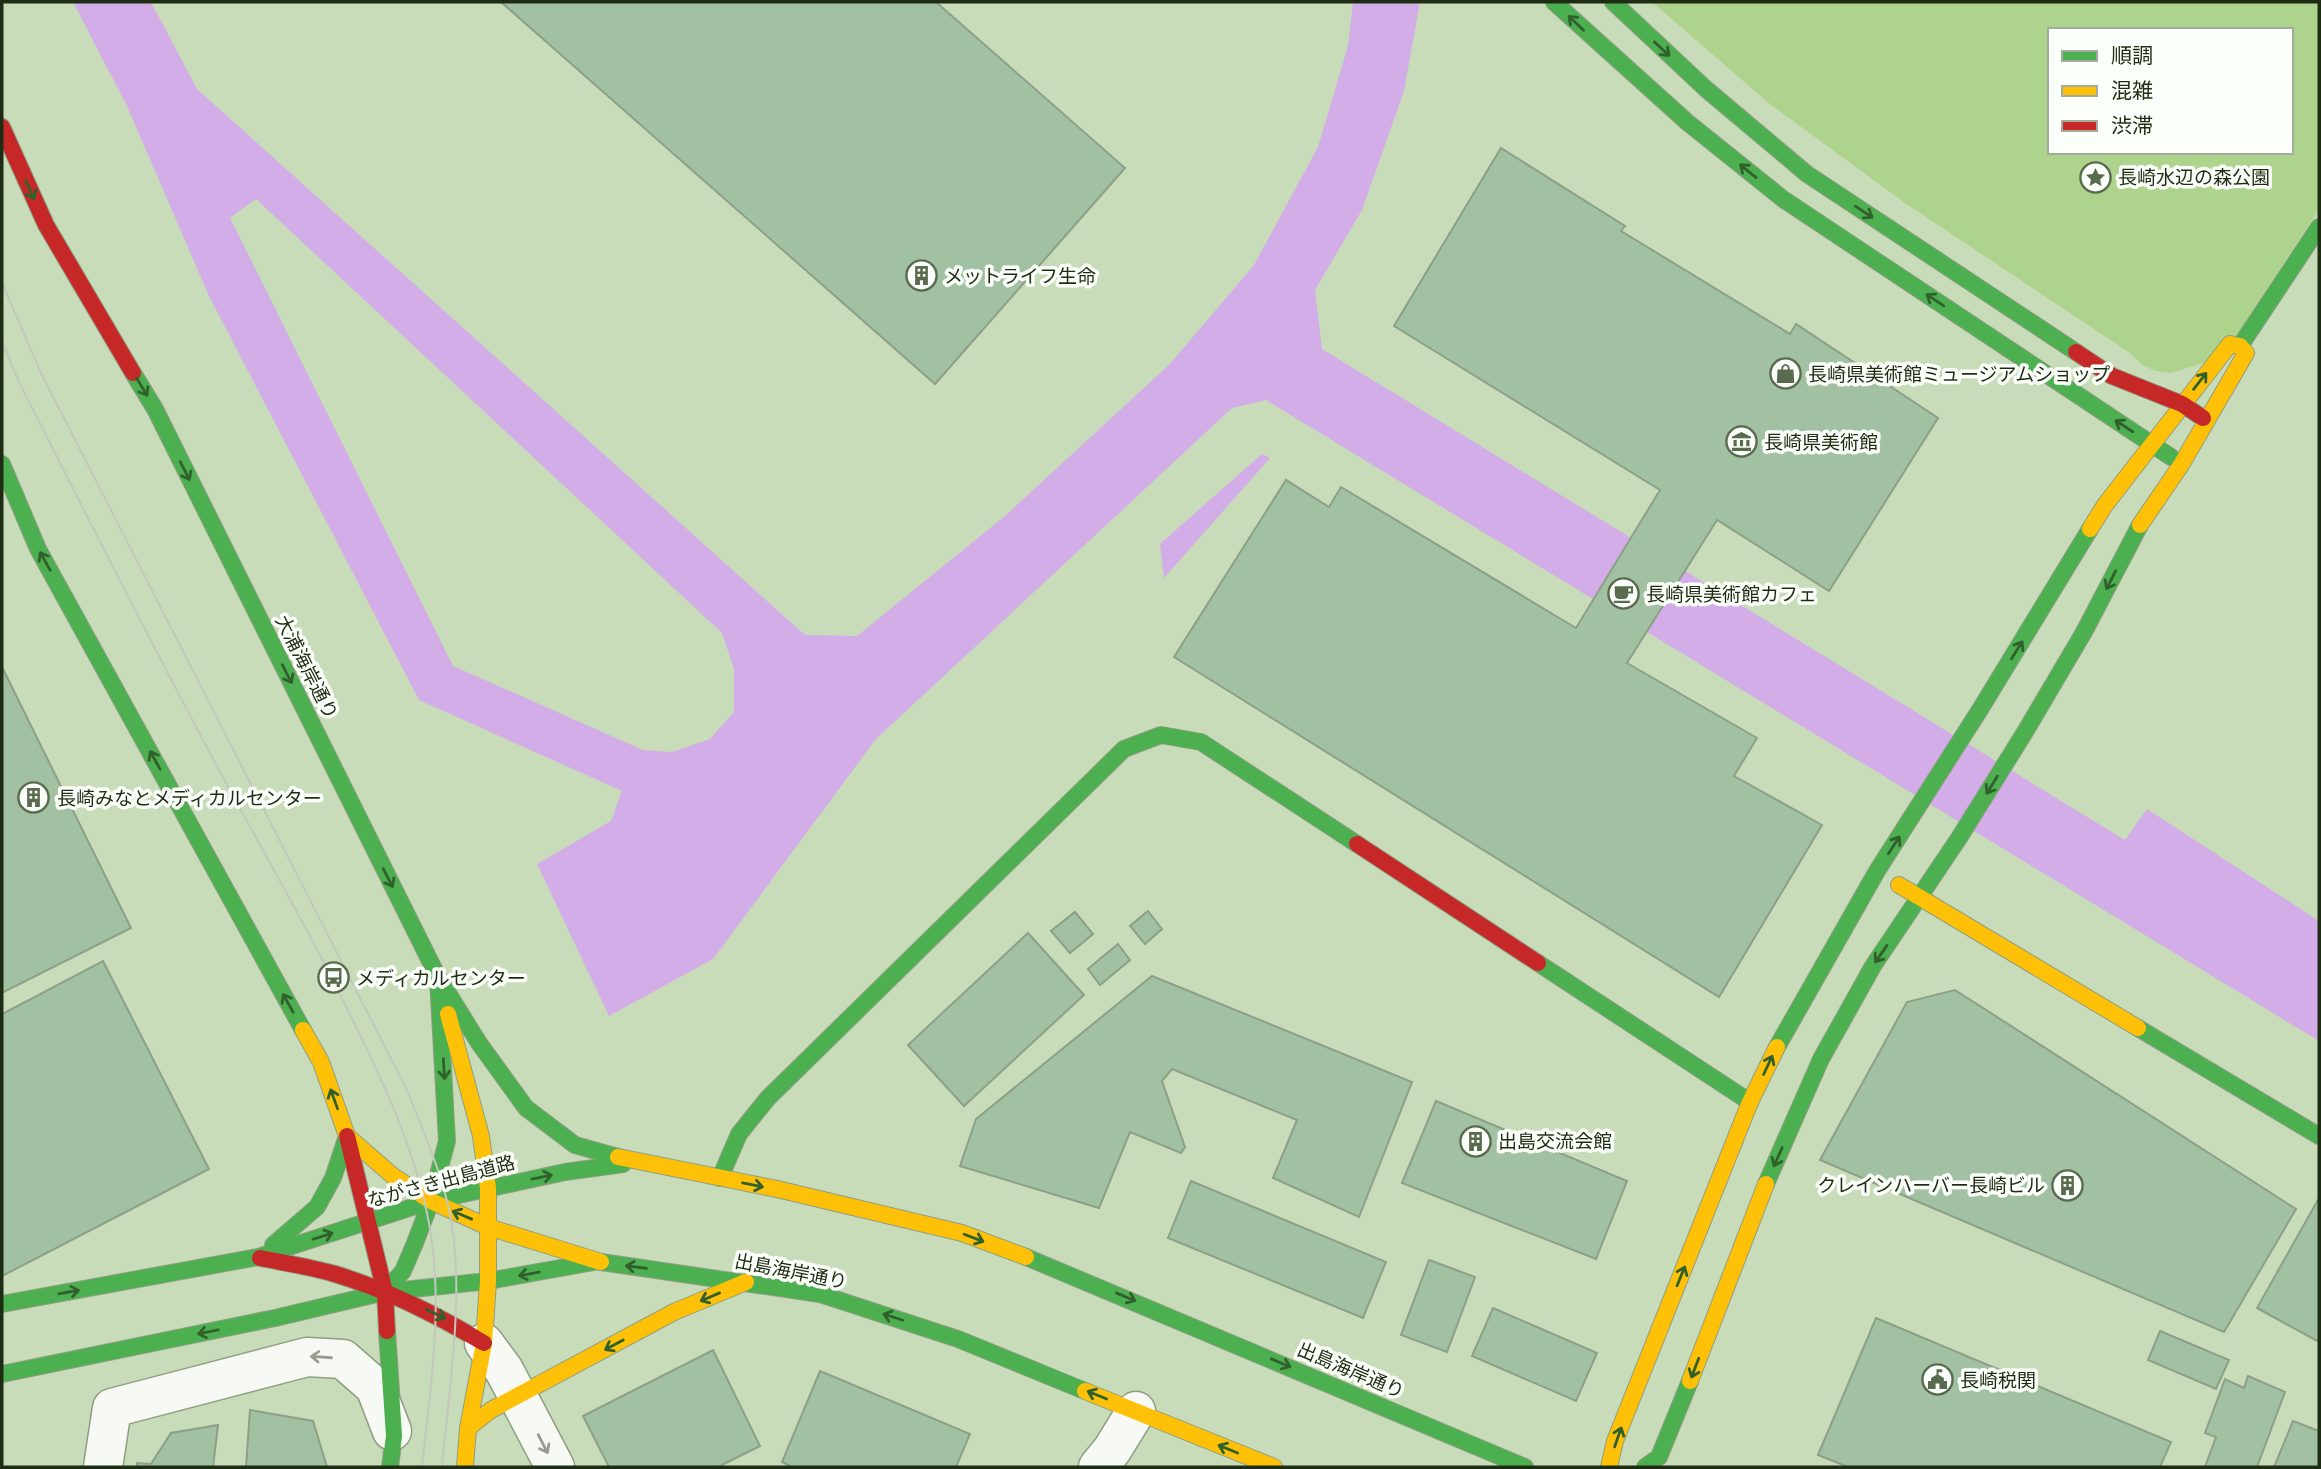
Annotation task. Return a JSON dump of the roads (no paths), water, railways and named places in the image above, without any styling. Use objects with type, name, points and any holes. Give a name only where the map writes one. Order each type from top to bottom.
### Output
[{"type":"main road","points":[[1554,2],[1638,79],[1783,199],[2181,465]]},
{"type":"main road","points":[[1613,2],[1706,89],[1807,174],[2112,376],[2182,404],[2207,421]]},
{"type":"main road","name":"大浦海岸通り","points":[[2,127],[46,225],[155,410],[438,977],[479,1043],[526,1108],[575,1144],[638,1162]]},
{"type":"main road","points":[[2240,346],[2319,227]]},
{"type":"main road","points":[[1609,1467],[1615,1441],[1750,1102],[1782,1036],[1877,871],[1982,708],[2105,505],[2230,344],[2240,346],[2246,353],[2181,465],[2138,527],[2084,632],[1959,838],[1873,966],[1821,1059],[1757,1204],[1670,1434],[1659,1457],[1645,1467]]},
{"type":"main road","points":[[2,464],[38,549],[321,1062],[347,1136],[385,1292],[392,1451]]},
{"type":"main road","points":[[720,1178],[739,1134],[768,1098],[1124,749],[1161,735],[1200,742],[1750,1102]]},
{"type":"main road","points":[[1877,871],[2319,1136]]},
{"type":"main road","points":[[438,977],[481,1136],[488,1188],[488,1281],[484,1343],[468,1428],[465,1467]]},
{"type":"main road","points":[[385,1292],[403,1271],[431,1201],[447,1141],[438,977]]},
{"type":"main road","points":[[258,1257],[317,1207],[333,1178],[347,1136]]},
{"type":"main road","name":"出島海岸通り","points":[[347,1136],[393,1176],[431,1201],[488,1227],[596,1261],[820,1294],[945,1334],[1274,1467]]},
{"type":"main road","name":"出島海岸通り","points":[[638,1162],[777,1189],[962,1233],[1063,1271],[1525,1467]]},
{"type":"main road","name":"ながさき出島道路","points":[[2,1304],[258,1257],[431,1201],[565,1172],[638,1162]]},
{"type":"main road","name":"ながさき出島道路","points":[[258,1257],[334,1274],[385,1292]]},
{"type":"main road","name":"ながさき出島道路","points":[[2,1374],[275,1318],[385,1292],[488,1281],[596,1261]]},
{"type":"main road","points":[[468,1428],[491,1410],[674,1312],[746,1282]]},
{"type":"main road","points":[[385,1292],[446,1318],[484,1343]]},
{"type":"street","points":[[484,1343],[504,1370],[555,1467]]},
{"type":"street","points":[[103,1467],[112,1408],[307,1357],[343,1359],[375,1387],[392,1451]]},
{"type":"street","points":[[1098,1467],[1136,1412]]},
{"type":"tram line","points":[[2,283],[41,373],[408,1092],[431,1150],[449,1209],[456,1271],[454,1338],[442,1467]]},
{"type":"tram line","points":[[2,342],[19,382],[204,743],[345,1004],[399,1122],[422,1190],[435,1276],[435,1340],[422,1467]]},
{"type":"place","name":"長崎水辺の森公園","points":[[2095,177]]},
{"type":"place","name":"メットライフ生命","points":[[921,276]]},
{"type":"place","name":"長崎県美術館ミュージアムショップ","points":[[1785,374]]},
{"type":"place","name":"長崎県美術館","points":[[1741,442]]},
{"type":"place","name":"長崎県美術館カフェ","points":[[1623,594]]},
{"type":"place","name":"長崎みなとメディカルセンター","points":[[34,798]]},
{"type":"place","name":"メディカルセンター","points":[[333,978]]},
{"type":"place","name":"出島交流会館","points":[[1475,1141]]},
{"type":"place","name":"クレインハーバー長崎ビル","points":[[2068,1185]]},
{"type":"place","name":"長崎税関","points":[[1937,1380]]}]
